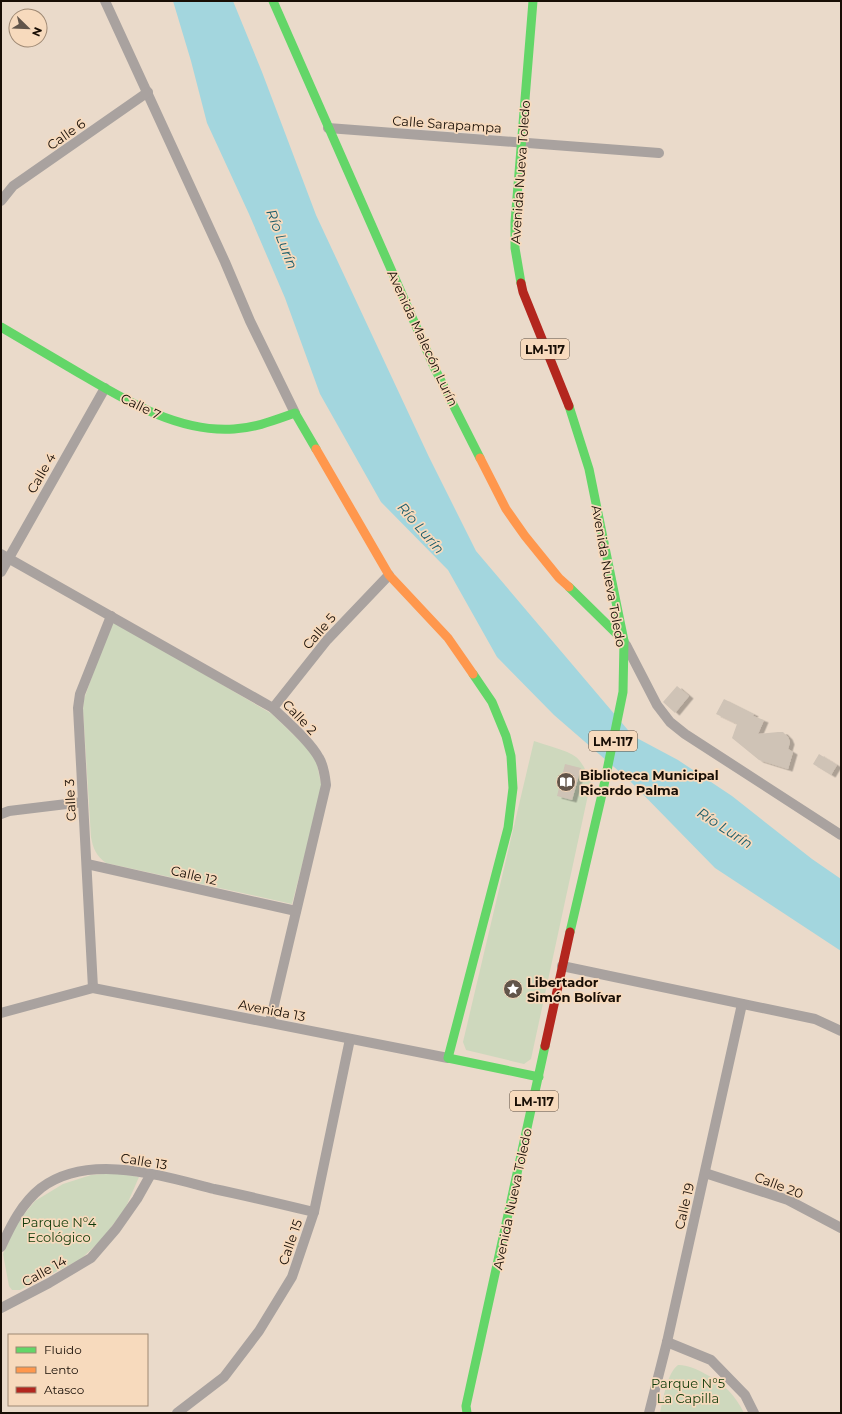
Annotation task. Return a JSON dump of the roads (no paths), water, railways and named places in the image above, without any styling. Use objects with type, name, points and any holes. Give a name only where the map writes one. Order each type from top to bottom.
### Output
[{"type":"street","points":[[105,1],[226,262],[250,321],[295,413],[389,575],[448,638],[492,702],[506,736],[511,756],[513,788],[508,828],[448,1058]]},
{"type":"street","name":"Avenida Malecón Lurín","points":[[273,1],[434,367],[506,509],[525,536],[559,578],[624,641]]},
{"type":"street","name":"Avenida Nueva Toledo","points":[[467,1413],[466,1406],[562,966],[603,790],[623,692],[624,641],[589,470],[565,395],[523,292],[515,248],[515,222],[533,1]]},
{"type":"street","name":"Calle 6","points":[[1,200],[13,186],[148,92]]},
{"type":"street","name":"Calle Sarapampa","points":[[328,128],[659,153]]},
{"type":"street","name":"Calle 7","points":[[1,327],[143,409],[167,418],[206,428],[233,429],[263,424],[295,413]]},
{"type":"street","name":"Calle 4","points":[[1,572],[5,556],[105,388]]},
{"type":"street","name":"Calle 2","points":[[5,556],[273,708],[319,758],[325,774],[326,785],[270,1022]]},
{"type":"street","name":"Calle 5","points":[[273,708],[327,640],[389,575]]},
{"type":"street","name":"Calle 3","points":[[93,988],[78,708],[80,694],[111,616]]},
{"type":"street","points":[[624,641],[657,705],[670,722],[685,734],[841,835]]},
{"type":"street","points":[[1,814],[83,802]]},
{"type":"street","name":"Calle 12","points":[[87,864],[296,911]]},
{"type":"street","points":[[562,966],[815,1019],[841,1031]]},
{"type":"street","name":"Avenida 13","points":[[1,1013],[93,988],[270,1022],[539,1077]]},
{"type":"street","name":"Calle 19","points":[[649,1413],[667,1342],[742,1004]]},
{"type":"street","name":"Calle 15","points":[[177,1413],[224,1377],[259,1331],[292,1277],[314,1212],[350,1039]]},
{"type":"street","name":"Calle 13","points":[[1,1247],[16,1217],[27,1201],[42,1188],[58,1178],[99,1169],[116,1169],[151,1174],[314,1212]]},
{"type":"street","name":"Calle 20","points":[[705,1173],[788,1200],[841,1228]]},
{"type":"street","name":"Calle 14","points":[[1,1307],[50,1283],[91,1258],[116,1230],[137,1199],[151,1174]]},
{"type":"street","points":[[667,1342],[711,1360],[745,1395],[754,1413]]},
{"type":"water","name":"Río Lurín","points":[[173,1],[233,1],[262,72],[316,215],[429,457],[476,551],[633,736],[678,760],[732,796],[812,859],[841,879],[841,951],[715,868],[629,780],[554,715],[497,657],[448,570],[381,502],[320,394],[285,298],[249,214],[207,123],[191,61]]},
{"type":"place","name":"Biblioteca Municipal Ricardo Palma","points":[[566,782]]},
{"type":"place","name":"Libertador Simón Bolívar","points":[[513,989]]},
{"type":"park label","name":"Parque N°4 Ecológico","points":[[59,1230]]},
{"type":"park label","name":"Parque N°5 La Capilla","points":[[688,1390]]}]
